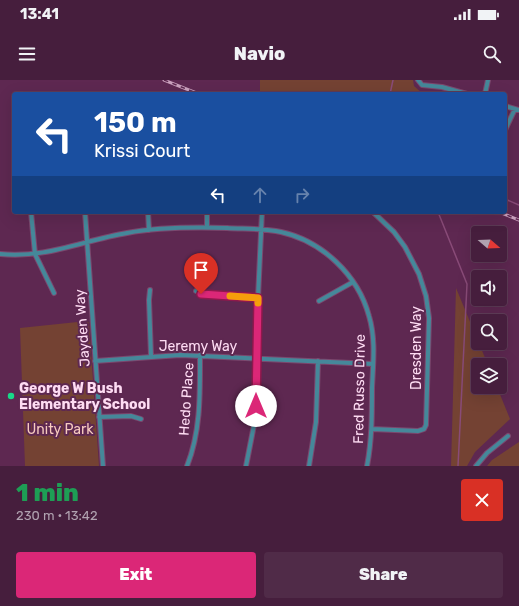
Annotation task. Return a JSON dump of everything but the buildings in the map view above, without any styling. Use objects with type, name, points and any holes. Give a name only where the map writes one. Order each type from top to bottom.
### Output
[{"type":"street","points":[[418,80],[422,85],[442,87],[459,92]]},
{"type":"street","points":[[485,92],[488,80]]},
{"type":"street","points":[[507,107],[517,110],[507,127]]},
{"type":"street","points":[[31,214],[35,254],[47,282],[54,293]]},
{"type":"street","name":"Jayden Way","points":[[85,214],[103,466]]},
{"type":"street","points":[[148,214],[149,230]]},
{"type":"street","points":[[207,227],[208,214]]},
{"type":"street","points":[[246,466],[255,420],[262,214]]},
{"type":"street","name":"Dresden Way","points":[[372,429],[410,431],[424,429],[426,425],[428,334],[426,296],[419,274],[405,247],[394,232],[375,214]]},
{"type":"street","name":"Fred Russo Drive","points":[[0,254],[35,254],[87,243],[106,237],[149,230],[207,227],[261,230],[290,234],[317,247],[345,271],[365,304],[369,316],[373,340],[373,364],[372,429],[367,466]]},
{"type":"street","points":[[319,301],[353,282]]},
{"type":"street","points":[[150,290],[151,356]]},
{"type":"street","points":[[196,292],[209,295],[258,298]]},
{"type":"street","name":"Jeremy Way","points":[[95,361],[151,356],[200,355],[373,364]]},
{"type":"street","name":"Hedo Place","points":[[187,466],[194,446],[198,420],[200,355]]},
{"type":"street","points":[[310,466],[315,429],[318,361]]},
{"type":"street","points":[[99,417],[131,416],[141,419]]},
{"type":"street","points":[[476,466],[487,453],[508,436]]},
{"type":"green space","points":[[260,80],[413,80],[414,86],[421,92],[260,92]]},
{"type":"green space","points":[[456,288],[471,324],[471,350],[482,350],[485,358],[471,358],[471,394],[500,394],[510,419],[475,452],[467,466],[451,466]]},
{"type":"green space","name":"Unity Park","points":[[87,321],[89,323],[99,466],[25,466],[20,328]]},
{"type":"green space","points":[[519,442],[519,466],[487,466],[492,460]]},
{"type":"waterway","points":[[390,92],[393,80]]},
{"type":"waterway","points":[[507,200],[519,205]]},
{"type":"waterway","points":[[439,214],[467,284],[458,466]]},
{"type":"railway","points":[[164,80],[194,92]]},
{"type":"railway","points":[[504,214],[519,220]]},
{"type":"slow traffic","points":[[230,296],[258,298],[258,303]]},
{"type":"place","name":"George W Bush Elementary School","points":[[11,396]]},
{"type":"route","points":[[201,294],[258,298],[256,406]]}]
